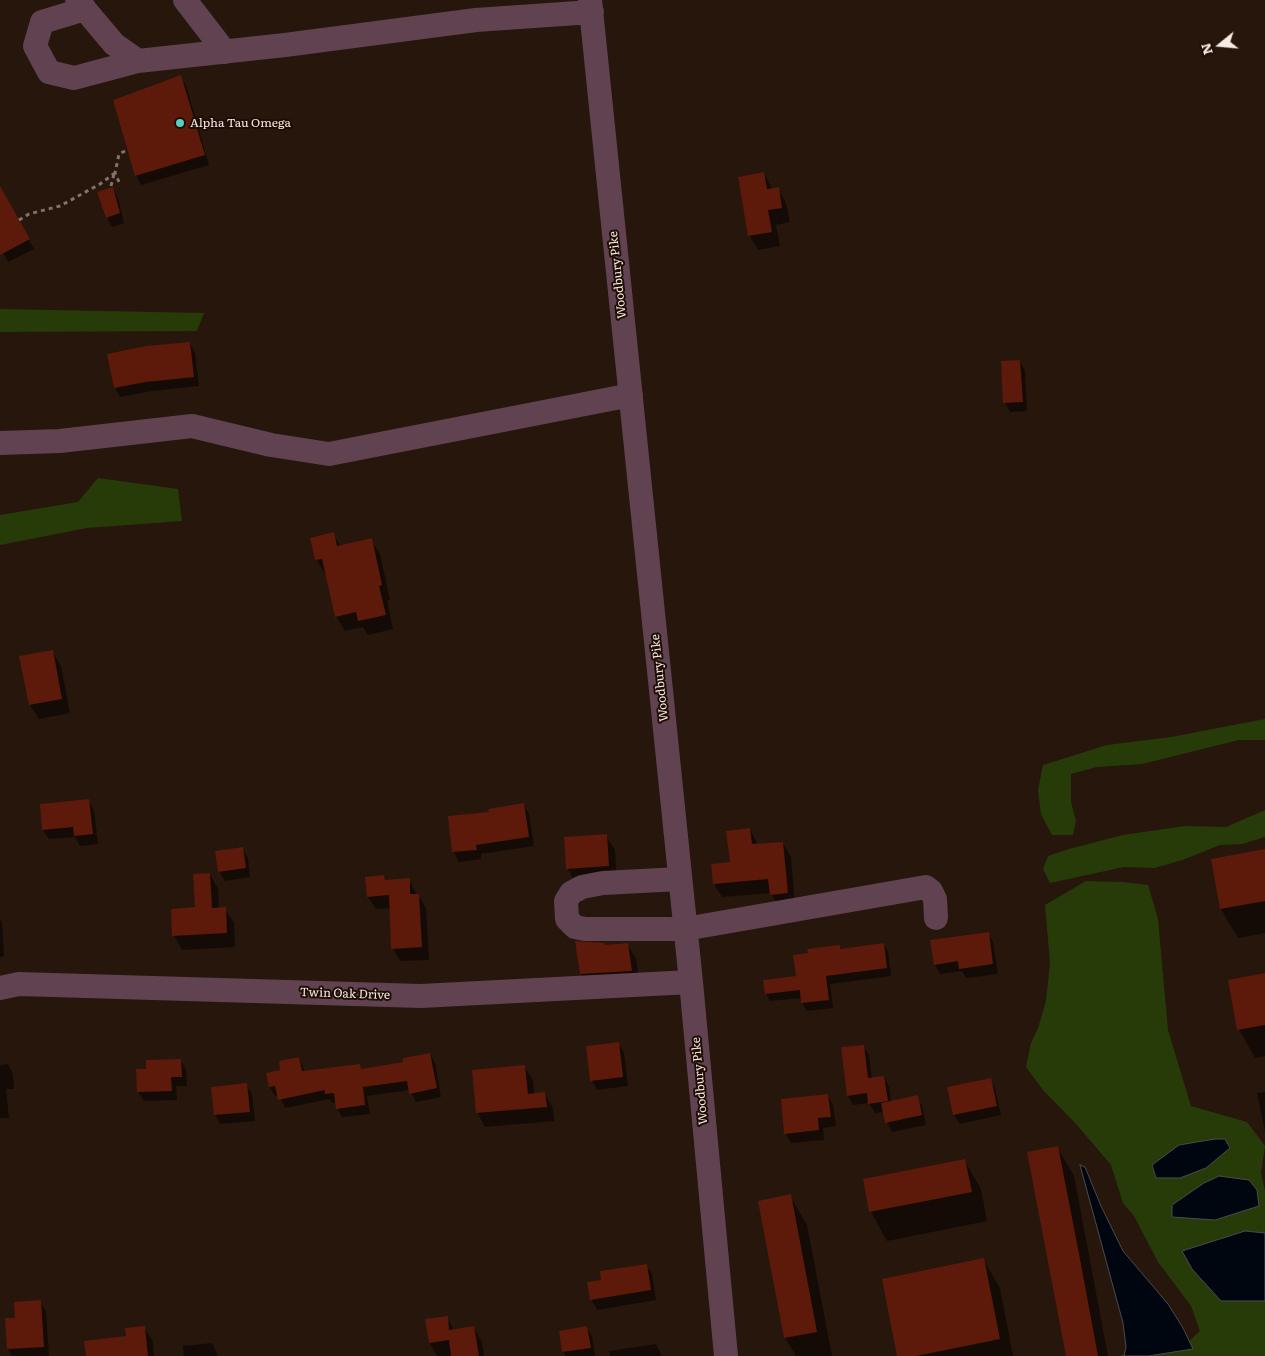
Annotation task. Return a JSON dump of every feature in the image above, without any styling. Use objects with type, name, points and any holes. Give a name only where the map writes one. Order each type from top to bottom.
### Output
[{"type":"street","points":[[186,0],[225,52]]},
{"type":"street","points":[[138,61],[114,44],[81,5],[42,22],[35,46],[49,72],[74,78],[138,61],[225,52],[591,6]]},
{"type":"street","name":"Woodbury Pike","points":[[591,6],[691,982],[726,1356]]},
{"type":"street","points":[[0,443],[60,442],[192,426],[271,445],[329,454],[631,395]]},
{"type":"street","points":[[680,879],[603,883],[582,887],[571,894],[566,901],[568,919],[575,927],[585,929],[685,929],[926,887],[932,891],[935,899],[936,918]]},
{"type":"street","name":"Twin Oak Drive","points":[[0,988],[19,984],[421,996],[691,982]]},
{"type":"path","points":[[111,186],[119,154],[125,151]]},
{"type":"path","points":[[115,173],[119,182]]},
{"type":"path","points":[[19,220],[29,214],[60,206],[100,184],[115,173]]},
{"type":"green space","points":[[0,309],[204,313],[197,331],[0,332]]},
{"type":"green space","points":[[98,478],[178,489],[182,521],[87,528],[0,545],[0,515],[78,502]]},
{"type":"green space","points":[[1265,719],[1265,740],[1239,740],[1142,764],[1097,767],[1071,774],[1071,802],[1076,821],[1073,835],[1052,835],[1041,814],[1038,790],[1043,765],[1107,745],[1171,737]]},
{"type":"green space","points":[[1265,810],[1265,837],[1242,844],[1220,845],[1185,859],[1155,868],[1124,867],[1050,883],[1043,869],[1048,856],[1069,849],[1123,835],[1185,826],[1226,827]]},
{"type":"green space","points":[[1086,881],[1148,885],[1158,919],[1168,1030],[1191,1106],[1247,1122],[1265,1146],[1261,1173],[1265,1191],[1265,1356],[1120,1356],[1137,1348],[1184,1346],[1200,1331],[1191,1306],[1158,1262],[1134,1216],[1123,1203],[1111,1165],[1077,1125],[1043,1090],[1026,1067],[1031,1043],[1038,1028],[1046,1001],[1050,963],[1045,905]]},
{"type":"shaded area","points":[[1225,1139],[1230,1148],[1206,1168],[1180,1178],[1156,1178],[1152,1165],[1179,1145]]},
{"type":"shaded area","points":[[1080,1165],[1085,1167],[1123,1251],[1168,1304],[1193,1349],[1148,1356],[1124,1356],[1126,1347],[1123,1323]]},
{"type":"shaded area","points":[[1219,1176],[1249,1180],[1257,1190],[1259,1206],[1215,1220],[1172,1217],[1172,1205],[1204,1183]]},
{"type":"shaded area","points":[[1245,1231],[1265,1233],[1265,1301],[1221,1301],[1192,1269],[1182,1251]]},
{"type":"building","name":"Alpha Tau Omega","points":[[181,75],[205,155],[135,176],[113,100]]},
{"type":"building","points":[[764,172],[767,189],[779,187],[782,208],[768,210],[772,232],[748,236],[738,177]]},
{"type":"building","points":[[0,186],[30,239],[0,255]]},
{"type":"building","points":[[113,187],[120,213],[106,218],[97,192]]},
{"type":"building","points":[[190,342],[194,377],[146,382],[114,388],[107,354],[146,346]]},
{"type":"building","points":[[1020,360],[1023,402],[1003,403],[1001,361]]},
{"type":"building","points":[[334,532],[337,546],[372,538],[382,585],[379,586],[386,615],[358,621],[356,612],[335,617],[322,559],[315,560],[310,538]]},
{"type":"building","points":[[53,650],[62,699],[29,705],[19,656]]},
{"type":"building","points":[[89,799],[93,834],[74,836],[73,827],[42,830],[40,804]]},
{"type":"building","points":[[524,803],[529,837],[476,845],[477,850],[452,852],[448,816],[489,812],[488,809]]},
{"type":"building","points":[[750,828],[752,844],[783,842],[788,893],[770,895],[768,879],[713,884],[711,864],[730,862],[726,831]]},
{"type":"building","points":[[607,834],[609,866],[566,869],[564,837]]},
{"type":"building","points":[[243,847],[246,868],[218,872],[215,851]]},
{"type":"building","points":[[1265,849],[1265,901],[1220,909],[1211,859]]},
{"type":"building","points":[[210,873],[212,908],[226,907],[227,933],[172,936],[171,909],[195,907],[193,874]]},
{"type":"building","points":[[384,875],[385,880],[410,878],[410,894],[419,894],[422,947],[391,949],[389,895],[367,897],[365,877]]},
{"type":"building","points":[[989,932],[993,964],[959,969],[958,961],[934,965],[930,940]]},
{"type":"building","points":[[575,941],[605,943],[605,945],[628,943],[632,971],[580,974]]},
{"type":"building","points":[[884,943],[887,968],[826,976],[829,1000],[801,1003],[800,990],[765,994],[763,980],[796,976],[793,955],[808,953],[807,949],[840,945],[840,949]]},
{"type":"building","points":[[1265,973],[1265,1025],[1237,1030],[1228,980]]},
{"type":"building","points":[[619,1042],[623,1077],[590,1081],[586,1046]]},
{"type":"building","points":[[864,1045],[868,1078],[884,1076],[888,1101],[868,1104],[867,1093],[847,1096],[841,1047]]},
{"type":"building","points":[[430,1053],[437,1088],[409,1094],[407,1081],[363,1087],[365,1105],[336,1109],[334,1093],[325,1094],[325,1090],[278,1100],[275,1086],[269,1087],[266,1073],[280,1070],[279,1061],[299,1057],[302,1071],[360,1064],[361,1069],[403,1062],[403,1058]]},
{"type":"building","points":[[181,1059],[182,1077],[171,1077],[172,1091],[137,1092],[136,1069],[146,1069],[146,1060]]},
{"type":"building","points":[[525,1065],[528,1094],[545,1092],[547,1107],[476,1113],[472,1070]]},
{"type":"building","points":[[991,1078],[997,1106],[953,1115],[947,1087]]},
{"type":"building","points":[[247,1083],[250,1112],[214,1115],[211,1087]]},
{"type":"building","points":[[828,1094],[831,1117],[818,1118],[819,1130],[784,1134],[781,1099]]},
{"type":"building","points":[[918,1095],[922,1115],[885,1123],[881,1103]]},
{"type":"building","points":[[1058,1146],[1098,1356],[1066,1356],[1027,1152]]},
{"type":"building","points":[[965,1159],[972,1192],[869,1212],[863,1179]]},
{"type":"building","points":[[791,1194],[817,1332],[784,1338],[758,1201]]},
{"type":"building","points":[[984,1258],[1000,1339],[916,1356],[897,1356],[882,1279]]},
{"type":"building","points":[[647,1264],[651,1290],[590,1300],[587,1282],[601,1280],[600,1271]]},
{"type":"building","points":[[41,1300],[44,1347],[7,1349],[5,1318],[15,1318],[14,1302]]},
{"type":"building","points":[[448,1316],[449,1330],[474,1326],[479,1356],[451,1356],[449,1340],[429,1343],[425,1319]]},
{"type":"building","points":[[145,1326],[148,1356],[86,1356],[84,1341],[126,1336],[125,1328]]},
{"type":"building","points":[[587,1326],[591,1348],[562,1352],[559,1331]]},
{"type":"place","name":"Alpha Tau Omega","points":[[180,123]]}]
